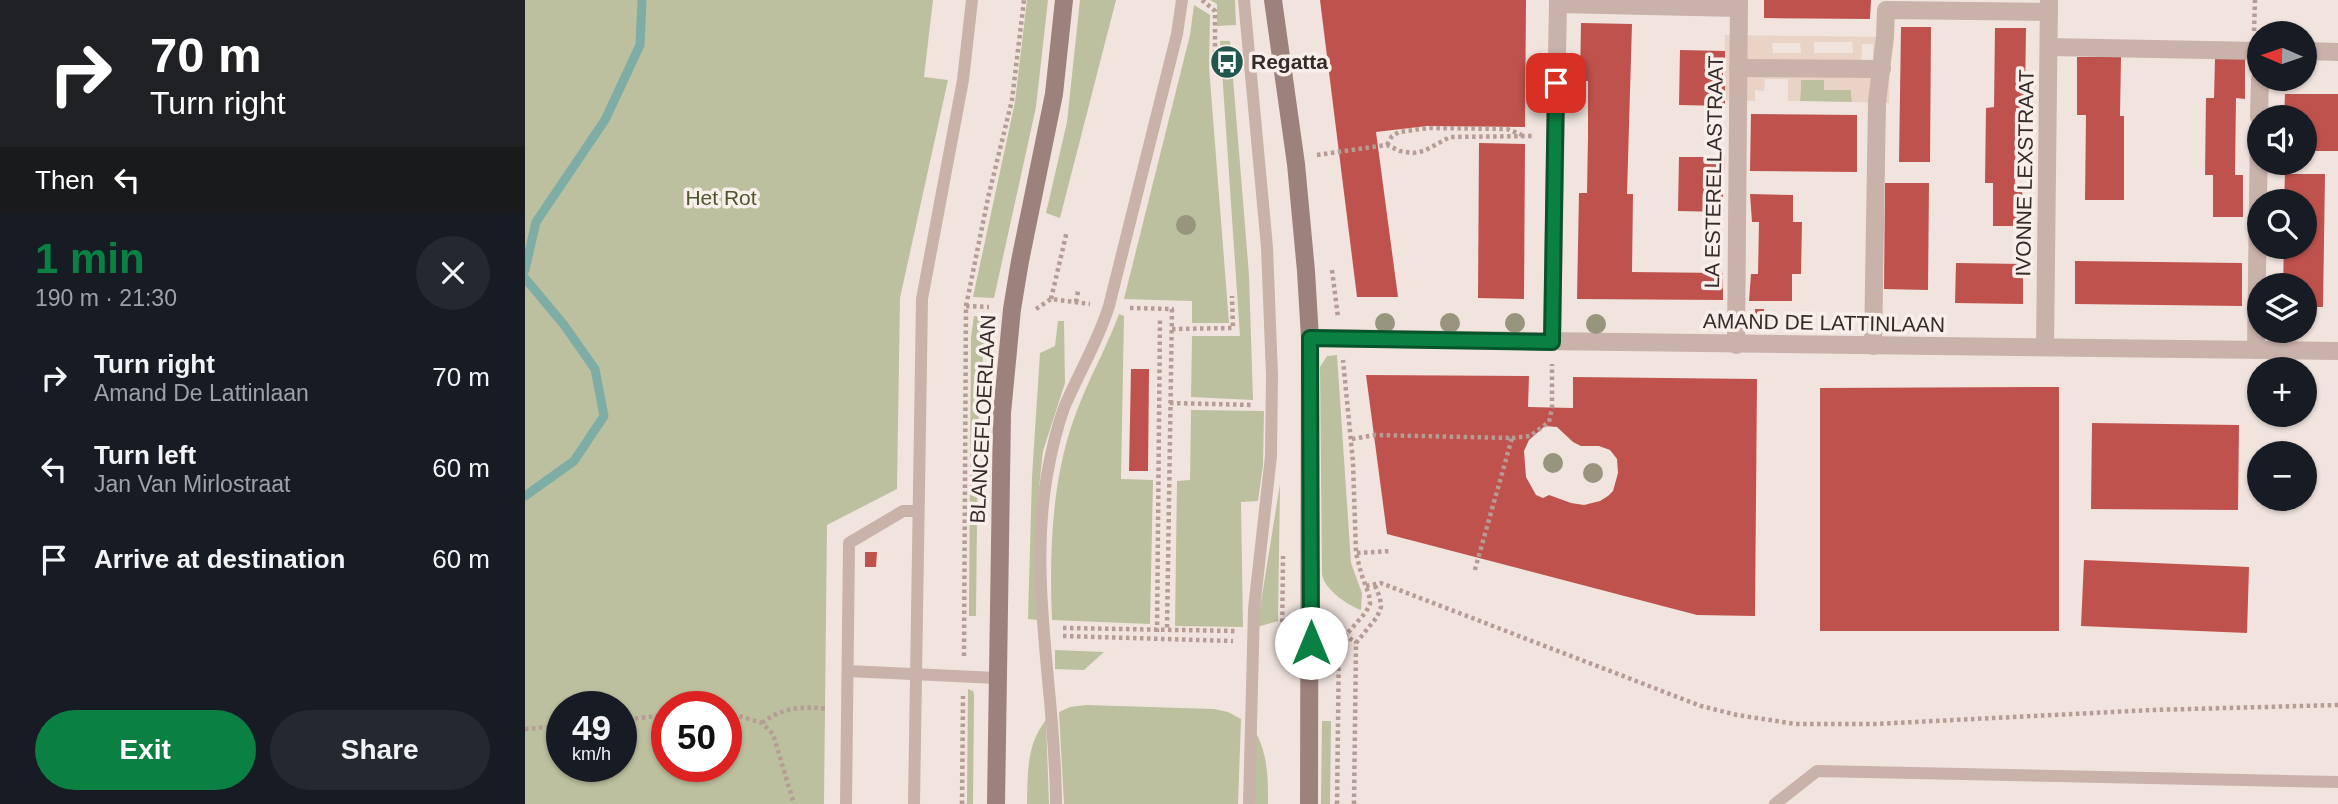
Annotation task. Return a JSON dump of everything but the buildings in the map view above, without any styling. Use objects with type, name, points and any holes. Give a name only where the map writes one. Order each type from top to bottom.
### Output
[{"type":"main road","name":"BLANCEFLOERLAAN","points":[[996,804],[1002,413],[1012,309],[1054,94],[1064,0]]},
{"type":"main road","points":[[1273,0],[1298,177],[1310,338],[1309,804]]},
{"type":"street","points":[[1552,342],[1558,2],[1739,4]]},
{"type":"street","name":"LA ESTERELLASTRAAT","points":[[1736,345],[1739,4]]},
{"type":"street","points":[[1873,346],[1877,102],[1886,10],[2049,6]]},
{"type":"street","name":"IVONNE LEXSTRAAT","points":[[2045,347],[2049,6]]},
{"type":"street","points":[[2049,47],[2247,51]]},
{"type":"street","points":[[2317,51],[2338,52]]},
{"type":"street","points":[[1738,68],[1882,69]]},
{"type":"street","points":[[2256,350],[2258,175]]},
{"type":"street","name":"AMAND DE LATTINLAAN","points":[[1310,338],[2338,351]]},
{"type":"lane","points":[[914,804],[922,299],[963,80],[972,0]]},
{"type":"lane","points":[[1056,804],[1045,636],[1042,538],[1047,473],[1064,409],[1100,334],[1109,306],[1177,34],[1182,0]]},
{"type":"lane","points":[[1244,0],[1267,247],[1272,404],[1271,468],[1253,642],[1249,804]]},
{"type":"lane","points":[[846,804],[849,542],[902,511],[918,511]]},
{"type":"lane","points":[[848,671],[997,678]]},
{"type":"lane","points":[[1775,804],[1817,771],[2338,782]]},
{"type":"path","points":[[998,633],[964,631],[966,306],[1012,100],[1024,0]]},
{"type":"path","points":[[1202,0],[1215,11],[1215,67]]},
{"type":"path","points":[[1387,145],[1392,136],[1399,132],[1429,128],[1507,129],[1524,136]]},
{"type":"path","points":[[1316,155],[1387,145],[1413,153],[1450,137],[1555,135]]},
{"type":"path","points":[[1051,299],[1067,231]]},
{"type":"path","points":[[1076,302],[1078,291]]},
{"type":"path","points":[[1172,329],[1233,328],[1232,296]]},
{"type":"path","points":[[966,306],[1033,311],[1051,299],[1109,306],[1172,309],[1167,630]]},
{"type":"path","points":[[1157,638],[1160,317]]},
{"type":"path","points":[[1352,439],[1374,435],[1513,438],[1530,436],[1549,422],[1552,408],[1552,342]]},
{"type":"path","points":[[1170,403],[1272,404]]},
{"type":"path","points":[[1474,573],[1513,438]]},
{"type":"path","points":[[1356,553],[1391,551]]},
{"type":"path","points":[[1354,804],[1356,643],[1377,617],[1381,607],[1374,583]]},
{"type":"path","points":[[1337,804],[1339,643],[1366,612],[1370,604],[1366,586],[1374,583],[1381,583],[1701,706],[1795,724],[1875,724],[2152,710],[2338,705]]},
{"type":"path","points":[[1045,636],[1339,643]]},
{"type":"path","points":[[963,676],[963,804]]},
{"type":"path","points":[[762,723],[776,713],[807,707],[847,710]]},
{"type":"path","points":[[742,717],[762,723],[773,734],[794,804]]},
{"type":"path","points":[[525,729],[546,727]]},
{"type":"green space","name":"Het Rot","points":[[525,0],[933,0],[924,77],[948,80],[900,298],[897,489],[827,525],[824,804],[525,804]]},
{"type":"green space","points":[[1027,0],[1048,0],[1036,107],[994,298],[973,297],[1015,102]]},
{"type":"green space","points":[[1080,0],[1116,0],[1060,218],[1046,213],[1067,122]]},
{"type":"green space","points":[[1210,0],[1235,0],[1236,25],[1217,26],[1217,4]]},
{"type":"green space","points":[[1194,5],[1210,15],[1209,67],[1229,323],[1192,323],[1192,301],[1124,299],[1190,35]]},
{"type":"green space","points":[[1220,41],[1230,41],[1249,275],[1253,400],[1191,397],[1192,336],[1240,336]]},
{"type":"green space","points":[[1801,80],[1824,80],[1824,90],[1851,90],[1852,102],[1800,101]]},
{"type":"green space","points":[[1119,314],[1124,316],[1121,479],[1153,480],[1150,624],[1052,620],[1052,535],[1064,451],[1082,398]]},
{"type":"green space","points":[[974,316],[991,318],[984,344],[978,426],[976,616],[969,616],[971,337]]},
{"type":"green space","points":[[1058,321],[1064,321],[1065,383],[1043,451],[1035,573],[1038,620],[1028,619],[1032,477],[1040,353],[1055,346]]},
{"type":"green space","points":[[1337,355],[1351,563],[1362,593],[1361,610],[1337,596],[1322,574],[1320,367],[1327,356]]},
{"type":"green space","points":[[1191,410],[1264,411],[1263,465],[1258,501],[1241,502],[1243,627],[1175,626],[1177,481],[1190,480]]},
{"type":"green space","points":[[1280,484],[1278,621],[1257,627]]},
{"type":"green space","points":[[1055,650],[1104,652],[1084,670],[1055,669]]},
{"type":"green space","points":[[968,689],[974,694],[973,804],[967,804]]},
{"type":"green space","points":[[1086,705],[1214,709],[1241,719],[1238,804],[1064,804],[1059,712]]},
{"type":"green space","points":[[1046,720],[1049,804],[1027,804],[1031,749]]},
{"type":"green space","points":[[1322,721],[1331,721],[1330,804],[1321,804]]},
{"type":"green space","points":[[1255,731],[1265,758],[1268,804],[1253,804]]},
{"type":"shaded area","points":[[1725,35],[1890,37],[1889,103],[1852,102],[1851,90],[1824,90],[1824,80],[1801,80],[1800,101],[1788,101],[1788,79],[1765,79],[1764,91],[1755,90],[1755,101],[1725,100]],"holes":[[[1814,42],[1852,42],[1853,53],[1814,53]],[[1772,43],[1800,43],[1801,53],[1773,53]],[[1862,44],[1873,44],[1873,64],[1861,64]]]},
{"type":"waterway","points":[[525,270],[536,222],[605,120],[640,45],[642,0]]},
{"type":"waterway","points":[[525,278],[564,325],[595,369],[604,416],[574,461],[525,496]]},
{"type":"place","name":"Regatta","points":[[1227,62]]},
{"type":"route","points":[[1311,643],[1310,338],[1552,342],[1556,83]]}]
